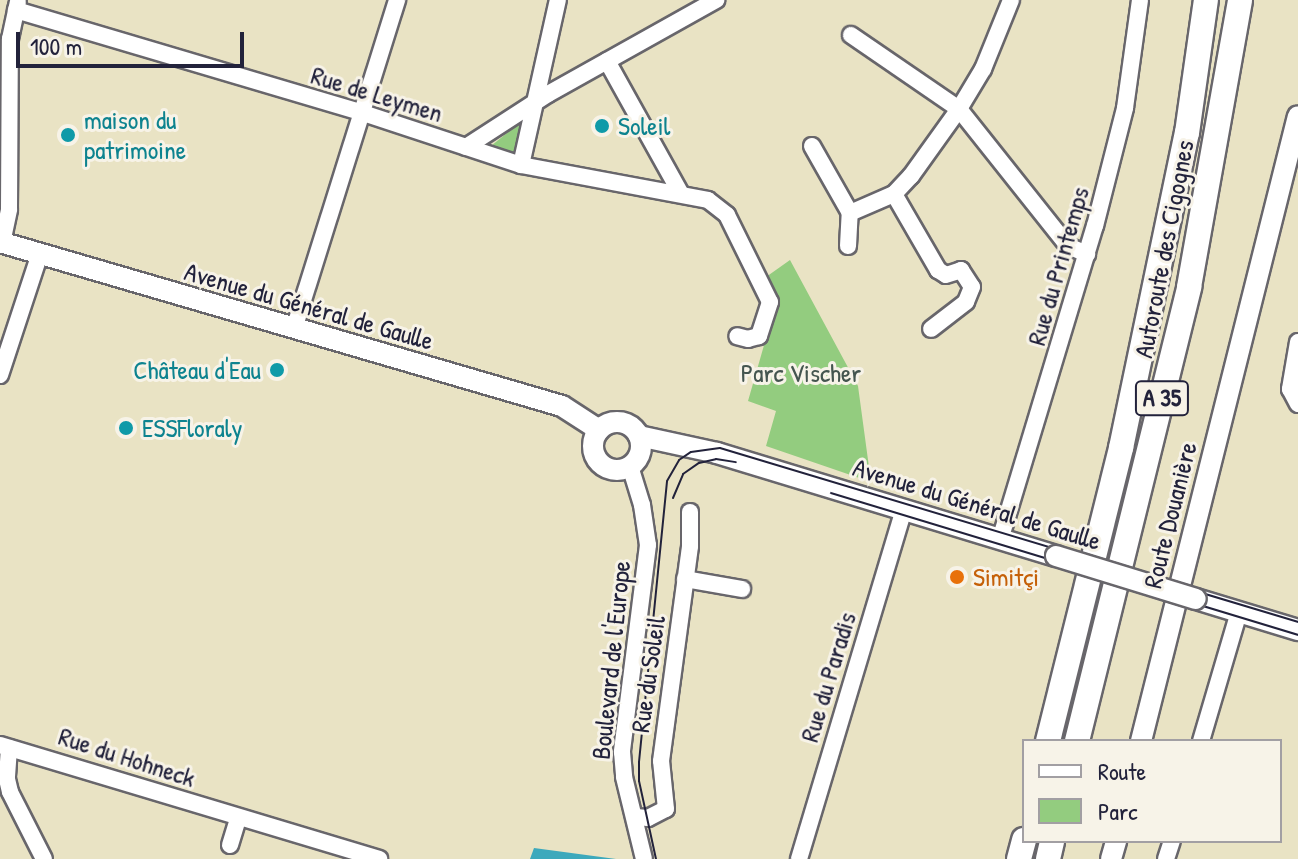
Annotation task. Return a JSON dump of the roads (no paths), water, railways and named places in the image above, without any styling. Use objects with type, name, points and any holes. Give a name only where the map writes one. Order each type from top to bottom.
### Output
[{"type":"highway","name":"Autoroute des Cigognes","points":[[1048,739],[1131,402],[1187,133],[1206,0]]},
{"type":"highway","name":"Autoroute des Cigognes","points":[[1077,739],[1189,287],[1240,0]]},
{"type":"main road","name":"Route Douanière","points":[[1142,739],[1298,116]]},
{"type":"main road","name":"Avenue du Général de Gaulle","points":[[1,242],[562,406],[599,430]]},
{"type":"main road","points":[[621,422],[639,436],[641,450],[630,466],[609,469],[599,461],[593,449],[599,430],[621,422]]},
{"type":"main road","name":"Avenue du Général de Gaulle","points":[[639,436],[695,446],[1298,630]]},
{"type":"street","points":[[294,329],[397,0]]},
{"type":"street","points":[[521,165],[558,0]]},
{"type":"street","points":[[466,147],[536,102],[716,0]]},
{"type":"street","points":[[850,213],[894,194],[911,176],[959,109],[983,69],[1011,0]]},
{"type":"street","name":"Rue du Printemps","points":[[1000,540],[1087,254],[1125,108],[1140,0]]},
{"type":"street","points":[[1,242],[9,193],[10,39],[18,5]]},
{"type":"street","name":"Rue de Leymen","points":[[18,5],[521,165],[681,194],[718,205],[770,302],[762,332],[753,339],[737,336]]},
{"type":"street","points":[[851,35],[959,109],[1068,246],[1087,254]]},
{"type":"street","points":[[607,61],[681,194]]},
{"type":"street","points":[[812,146],[850,213],[848,246]]},
{"type":"street","points":[[894,194],[938,270],[946,275],[961,270],[972,287],[966,302],[931,329]]},
{"type":"street","points":[[0,375],[40,253]]},
{"type":"street","points":[[1296,402],[1291,377],[1298,343]]},
{"type":"street","name":"Boulevard de l'Europe","points":[[630,466],[642,505],[648,545],[622,752],[624,777],[644,859]]},
{"type":"street","name":"Rue du Paradis","points":[[799,859],[904,510]]},
{"type":"street","name":"Rue du Soleil","points":[[635,817],[648,818],[666,809],[661,761],[685,579],[690,512]]},
{"type":"street","points":[[685,579],[742,589]]},
{"type":"street","points":[[1202,739],[1239,612]]},
{"type":"street","points":[[4,746],[10,792],[44,859]]},
{"type":"street","name":"Rue du Hohneck","points":[[4,746],[50,757],[238,818],[379,859]]},
{"type":"street","points":[[230,845],[238,818]]},
{"type":"water","points":[[534,848],[616,859],[530,859]]},
{"type":"tram line","points":[[656,859],[639,781],[639,762],[667,481],[679,460],[691,452],[720,448],[1298,622]]},
{"type":"tram line","points":[[673,498],[683,474],[699,463],[716,459],[736,462]]},
{"type":"tram line","points":[[831,493],[1298,635]]},
{"type":"place","name":"Soleil","points":[[602,126]]},
{"type":"place","name":"maison du patrimoine","points":[[68,135]]},
{"type":"place","name":"Château d'Eau","points":[[277,370]]},
{"type":"place","name":"ESSFloraly","points":[[126,428]]},
{"type":"place","name":"Simitçi","points":[[957,577]]},
{"type":"park label","name":"Parc Vischer","points":[[801,373]]}]
